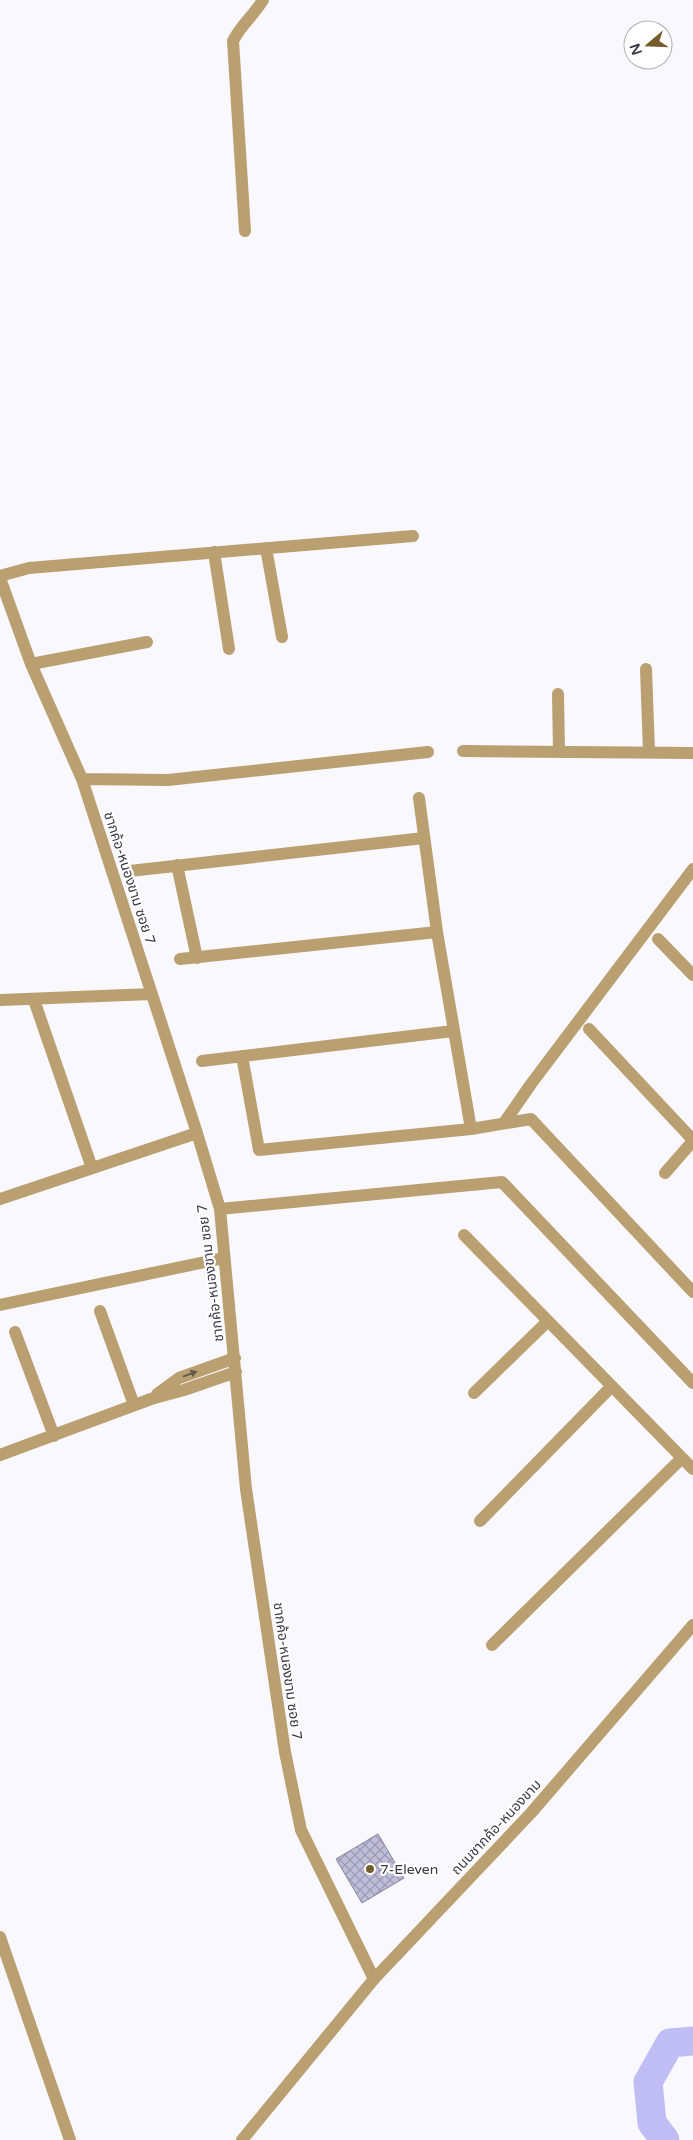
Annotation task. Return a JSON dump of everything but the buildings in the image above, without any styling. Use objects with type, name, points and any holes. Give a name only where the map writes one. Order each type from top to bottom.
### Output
[{"type":"street","points":[[245,231],[233,40],[239,29],[253,16],[263,0]]},
{"type":"street","points":[[0,577],[29,568],[413,536]]},
{"type":"street","points":[[266,548],[282,637]]},
{"type":"street","points":[[214,552],[229,649]]},
{"type":"street","name":"ชากค้อ-หนองขาม ซอย 7","points":[[0,577],[31,664],[82,778],[197,1132],[220,1209],[246,1489],[285,1752],[301,1830],[374,1979]]},
{"type":"street","points":[[31,664],[148,642]]},
{"type":"street","points":[[646,668],[649,752]]},
{"type":"street","points":[[558,694],[559,752]]},
{"type":"street","points":[[463,751],[693,753]]},
{"type":"street","points":[[82,778],[168,780],[428,752]]},
{"type":"street","points":[[419,798],[437,932],[471,1129]]},
{"type":"street","points":[[130,871],[424,838]]},
{"type":"street","points":[[177,865],[197,958]]},
{"type":"street","points":[[504,1123],[531,1084],[693,868]]},
{"type":"street","points":[[180,959],[437,932]]},
{"type":"street","points":[[658,939],[692,972]]},
{"type":"street","points":[[0,1000],[152,994]]},
{"type":"street","points":[[34,1000],[92,1168]]},
{"type":"street","points":[[589,1029],[693,1141],[665,1174]]},
{"type":"street","points":[[202,1061],[453,1031]]},
{"type":"street","points":[[242,1056],[259,1150],[471,1129],[531,1119],[693,1292]]},
{"type":"street","points":[[0,1199],[197,1132]]},
{"type":"street","points":[[220,1209],[502,1182],[693,1384]]},
{"type":"street","points":[[464,1236],[693,1469]]},
{"type":"street","points":[[0,1305],[224,1258]]},
{"type":"street","points":[[100,1311],[134,1405]]},
{"type":"street","points":[[474,1393],[548,1321]]},
{"type":"street","points":[[15,1332],[54,1436]]},
{"type":"street","points":[[151,1399],[180,1378],[235,1358]]},
{"type":"street","points":[[0,1455],[151,1399],[236,1372]]},
{"type":"street","points":[[480,1521],[612,1386]]},
{"type":"street","points":[[492,1645],[682,1458]]},
{"type":"street","name":"ถนนชากค้อ-หนองขาม","points":[[242,2140],[374,1979],[531,1813],[693,1625]]},
{"type":"street","points":[[0,1937],[70,2140]]},
{"type":"waterway","points":[[665,2140],[652,2123],[648,2082],[670,2043],[693,2041]]},
{"type":"place","name":"7-Eleven","points":[[370,1869]]}]
